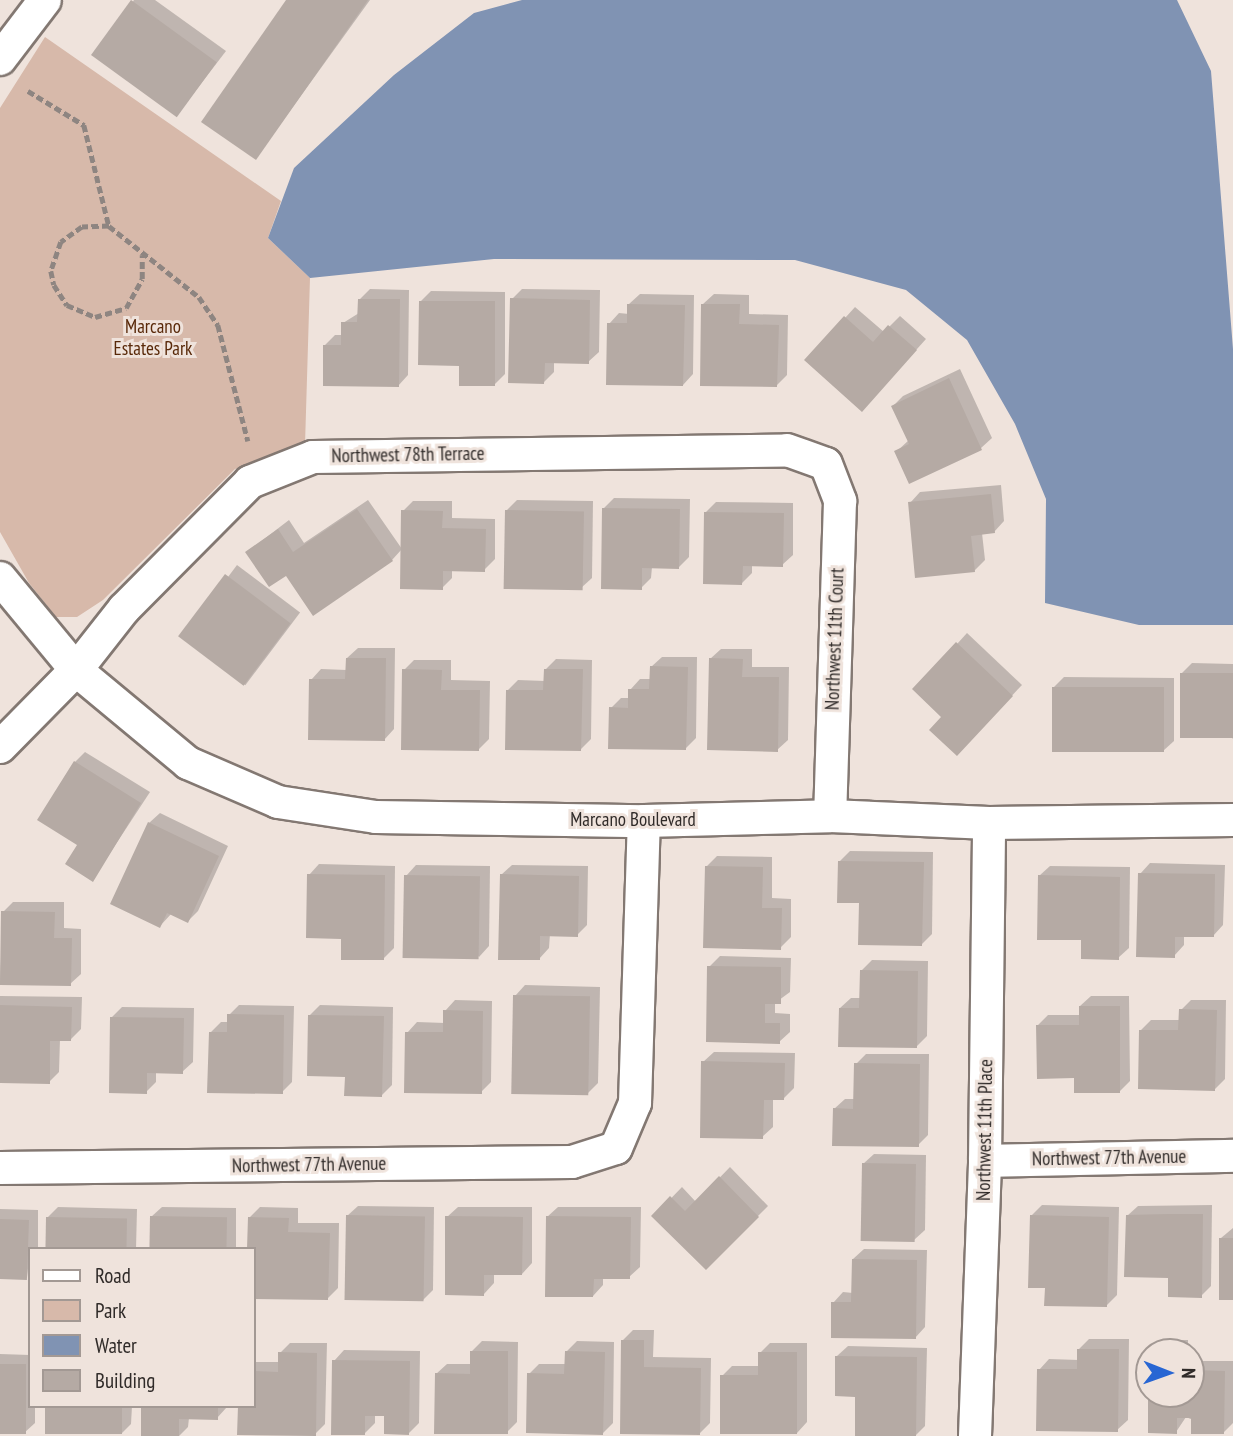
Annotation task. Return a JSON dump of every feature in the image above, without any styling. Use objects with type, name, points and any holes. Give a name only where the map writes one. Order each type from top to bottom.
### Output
[{"type":"street","points":[[0,59],[45,0]]},
{"type":"street","name":"Northwest 78th Terrace","points":[[0,747],[76,670],[124,609],[250,482],[313,457],[787,450],[826,464]]},
{"type":"street","name":"Northwest 11th Court","points":[[826,464],[840,501],[830,816]]},
{"type":"street","name":"Marcano Boulevard","points":[[0,578],[76,670],[188,763],[278,802],[376,817],[645,821],[830,816],[989,823],[1233,820]]},
{"type":"street","name":"Northwest 77th Avenue","points":[[0,1168],[572,1162],[616,1148],[635,1103],[645,821]]},
{"type":"street","name":"Northwest 11th Place","points":[[975,1436],[985,1161],[989,823]]},
{"type":"street","name":"Northwest 77th Avenue","points":[[985,1161],[1233,1156]]},
{"type":"path","points":[[29,92],[83,125],[109,226],[199,297],[218,325],[248,442]]},
{"type":"path","points":[[109,226],[82,227],[61,242],[51,271],[54,285],[67,305],[95,317],[126,308],[142,279],[142,253]]},
{"type":"green space","name":"Marcano Estates Park","points":[[45,37],[281,201],[268,238],[310,278],[305,445],[235,469],[103,600],[77,617],[56,617],[29,583],[0,532],[0,108]]},
{"type":"water","points":[[522,0],[1177,0],[1211,71],[1233,349],[1233,625],[1139,625],[1045,603],[1046,499],[1015,424],[967,340],[906,290],[795,260],[494,259],[310,278],[268,238],[294,168],[394,75],[474,13]]},
{"type":"building","points":[[131,0],[217,62],[177,117],[91,55]]},
{"type":"building","points":[[286,0],[368,0],[256,160],[201,122]]},
{"type":"building","points":[[510,298],[590,300],[589,364],[545,363],[544,384],[508,383]]},
{"type":"building","points":[[358,299],[400,299],[399,387],[323,386],[323,345],[341,345],[341,322],[357,322]]},
{"type":"building","points":[[419,301],[495,301],[495,386],[459,386],[459,366],[418,365]]},
{"type":"building","points":[[627,304],[685,305],[683,386],[606,385],[607,323],[627,323]]},
{"type":"building","points":[[701,304],[740,304],[739,324],[779,325],[777,387],[700,386]]},
{"type":"building","points":[[844,316],[873,342],[888,325],[917,350],[862,412],[804,360]]},
{"type":"building","points":[[949,378],[982,450],[909,484],[894,451],[909,444],[891,406]]},
{"type":"building","points":[[991,494],[995,533],[971,536],[975,572],[915,578],[908,502]]},
{"type":"building","points":[[602,508],[680,509],[679,569],[642,568],[642,590],[601,589]]},
{"type":"building","points":[[357,509],[393,561],[313,616],[286,576],[269,587],[245,552],[278,529],[293,552]]},
{"type":"building","points":[[401,510],[443,511],[442,528],[486,529],[485,572],[443,571],[443,590],[400,589]]},
{"type":"building","points":[[505,510],[584,511],[583,590],[504,589]]},
{"type":"building","points":[[704,512],[784,513],[783,567],[743,566],[742,585],[703,584]]},
{"type":"building","points":[[225,574],[290,623],[244,686],[178,636]]},
{"type":"building","points":[[956,642],[1013,696],[957,756],[929,730],[941,717],[912,689]]},
{"type":"building","points":[[346,658],[386,658],[385,741],[308,740],[309,679],[345,679]]},
{"type":"building","points":[[709,658],[743,659],[742,677],[779,677],[778,752],[707,750]]},
{"type":"building","points":[[650,666],[688,667],[686,750],[608,749],[609,707],[628,708],[628,689],[649,689]]},
{"type":"building","points":[[402,669],[442,670],[441,690],[480,690],[479,751],[401,750]]},
{"type":"building","points":[[544,669],[583,669],[581,751],[505,750],[506,690],[543,690]]},
{"type":"building","points":[[1180,673],[1233,673],[1233,738],[1180,738]]},
{"type":"building","points":[[1052,687],[1164,687],[1164,752],[1052,752]]},
{"type":"building","points":[[74,761],[141,803],[93,882],[65,864],[77,845],[37,820]]},
{"type":"building","points":[[148,822],[219,856],[188,923],[167,913],[160,928],[110,904]]},
{"type":"building","points":[[838,861],[924,862],[922,946],[858,945],[859,903],[837,903]]},
{"type":"building","points":[[705,866],[763,867],[762,908],[782,908],[781,950],[703,948]]},
{"type":"building","points":[[1138,873],[1215,874],[1214,937],[1175,937],[1175,958],[1136,957]]},
{"type":"building","points":[[307,874],[385,875],[384,960],[341,960],[341,939],[306,938]]},
{"type":"building","points":[[500,874],[579,876],[578,937],[540,936],[540,960],[498,960]]},
{"type":"building","points":[[404,875],[480,876],[479,959],[403,958]]},
{"type":"building","points":[[1038,875],[1120,877],[1119,960],[1081,959],[1081,940],[1037,940]]},
{"type":"building","points":[[1,911],[55,912],[54,938],[72,938],[71,986],[0,985]]},
{"type":"building","points":[[707,966],[781,967],[781,1004],[765,1004],[765,1023],[780,1023],[780,1044],[706,1042]]},
{"type":"building","points":[[860,970],[918,971],[917,1048],[838,1047],[839,1008],[859,1008]]},
{"type":"building","points":[[513,995],[590,996],[588,1095],[511,1094]]},
{"type":"building","points":[[0,1005],[72,1007],[71,1041],[50,1041],[50,1084],[0,1083]]},
{"type":"building","points":[[1079,1006],[1120,1006],[1120,1093],[1074,1093],[1074,1078],[1037,1079],[1036,1025],[1079,1025]]},
{"type":"building","points":[[1179,1009],[1217,1010],[1215,1091],[1138,1089],[1139,1030],[1178,1030]]},
{"type":"building","points":[[443,1010],[483,1011],[482,1094],[404,1093],[405,1032],[443,1032]]},
{"type":"building","points":[[227,1014],[284,1015],[283,1094],[207,1093],[209,1032],[227,1032]]},
{"type":"building","points":[[308,1015],[384,1016],[382,1097],[344,1096],[345,1077],[307,1076]]},
{"type":"building","points":[[110,1017],[184,1018],[183,1074],[147,1073],[147,1094],[109,1093]]},
{"type":"building","points":[[701,1061],[785,1063],[784,1100],[764,1100],[763,1139],[700,1138]]},
{"type":"building","points":[[854,1063],[920,1064],[919,1147],[832,1146],[833,1108],[853,1109]]},
{"type":"building","points":[[862,1163],[916,1164],[915,1242],[861,1241]]},
{"type":"building","points":[[719,1176],[759,1217],[706,1270],[651,1216],[670,1196],[685,1211]]},
{"type":"building","points":[[1203,1214],[1202,1298],[1168,1297],[1168,1278],[1124,1277],[1126,1215]]},
{"type":"building","points":[[346,1215],[425,1216],[424,1301],[345,1300]]},
{"type":"building","points":[[1030,1215],[1109,1217],[1107,1307],[1044,1306],[1045,1288],[1028,1288]]},
{"type":"building","points":[[150,1216],[227,1217],[226,1247],[149,1247]]},
{"type":"building","points":[[445,1216],[523,1217],[522,1275],[484,1275],[484,1296],[445,1295]]},
{"type":"building","points":[[546,1216],[631,1217],[630,1279],[594,1279],[593,1297],[545,1297]]},
{"type":"building","points":[[46,1217],[127,1218],[126,1247],[45,1247]]},
{"type":"building","points":[[248,1217],[289,1218],[288,1232],[330,1233],[328,1300],[256,1299],[256,1247],[247,1247]]},
{"type":"building","points":[[0,1219],[29,1220],[27,1280],[0,1279]]},
{"type":"building","points":[[1219,1238],[1233,1238],[1233,1300],[1219,1300]]},
{"type":"building","points":[[852,1259],[917,1260],[916,1339],[831,1338],[831,1302],[851,1302]]},
{"type":"building","points":[[621,1340],[644,1340],[644,1367],[701,1368],[700,1435],[620,1434]]},
{"type":"building","points":[[1077,1349],[1119,1349],[1118,1432],[1036,1431],[1037,1369],[1077,1369]]},
{"type":"building","points":[[470,1351],[508,1351],[508,1434],[434,1434],[435,1373],[470,1374]]},
{"type":"building","points":[[565,1351],[605,1352],[603,1435],[526,1433],[527,1373],[564,1374]]},
{"type":"building","points":[[278,1352],[317,1353],[316,1436],[237,1435],[238,1408],[256,1408],[256,1371],[278,1372]]},
{"type":"building","points":[[758,1352],[797,1352],[797,1434],[720,1434],[720,1375],[758,1375]]},
{"type":"building","points":[[835,1356],[917,1357],[916,1436],[855,1436],[855,1397],[835,1396]]},
{"type":"building","points":[[332,1360],[410,1361],[409,1435],[384,1434],[384,1416],[365,1416],[365,1435],[331,1435]]},
{"type":"building","points":[[0,1364],[26,1364],[26,1434],[0,1434]]},
{"type":"building","points":[[1205,1370],[1225,1371],[1224,1434],[1191,1434],[1191,1418],[1177,1418],[1177,1434],[1148,1433],[1148,1408],[1205,1408]]},
{"type":"building","points":[[45,1408],[122,1408],[122,1434],[45,1434]]},
{"type":"building","points":[[141,1408],[218,1408],[218,1420],[179,1419],[179,1436],[141,1436]]}]
